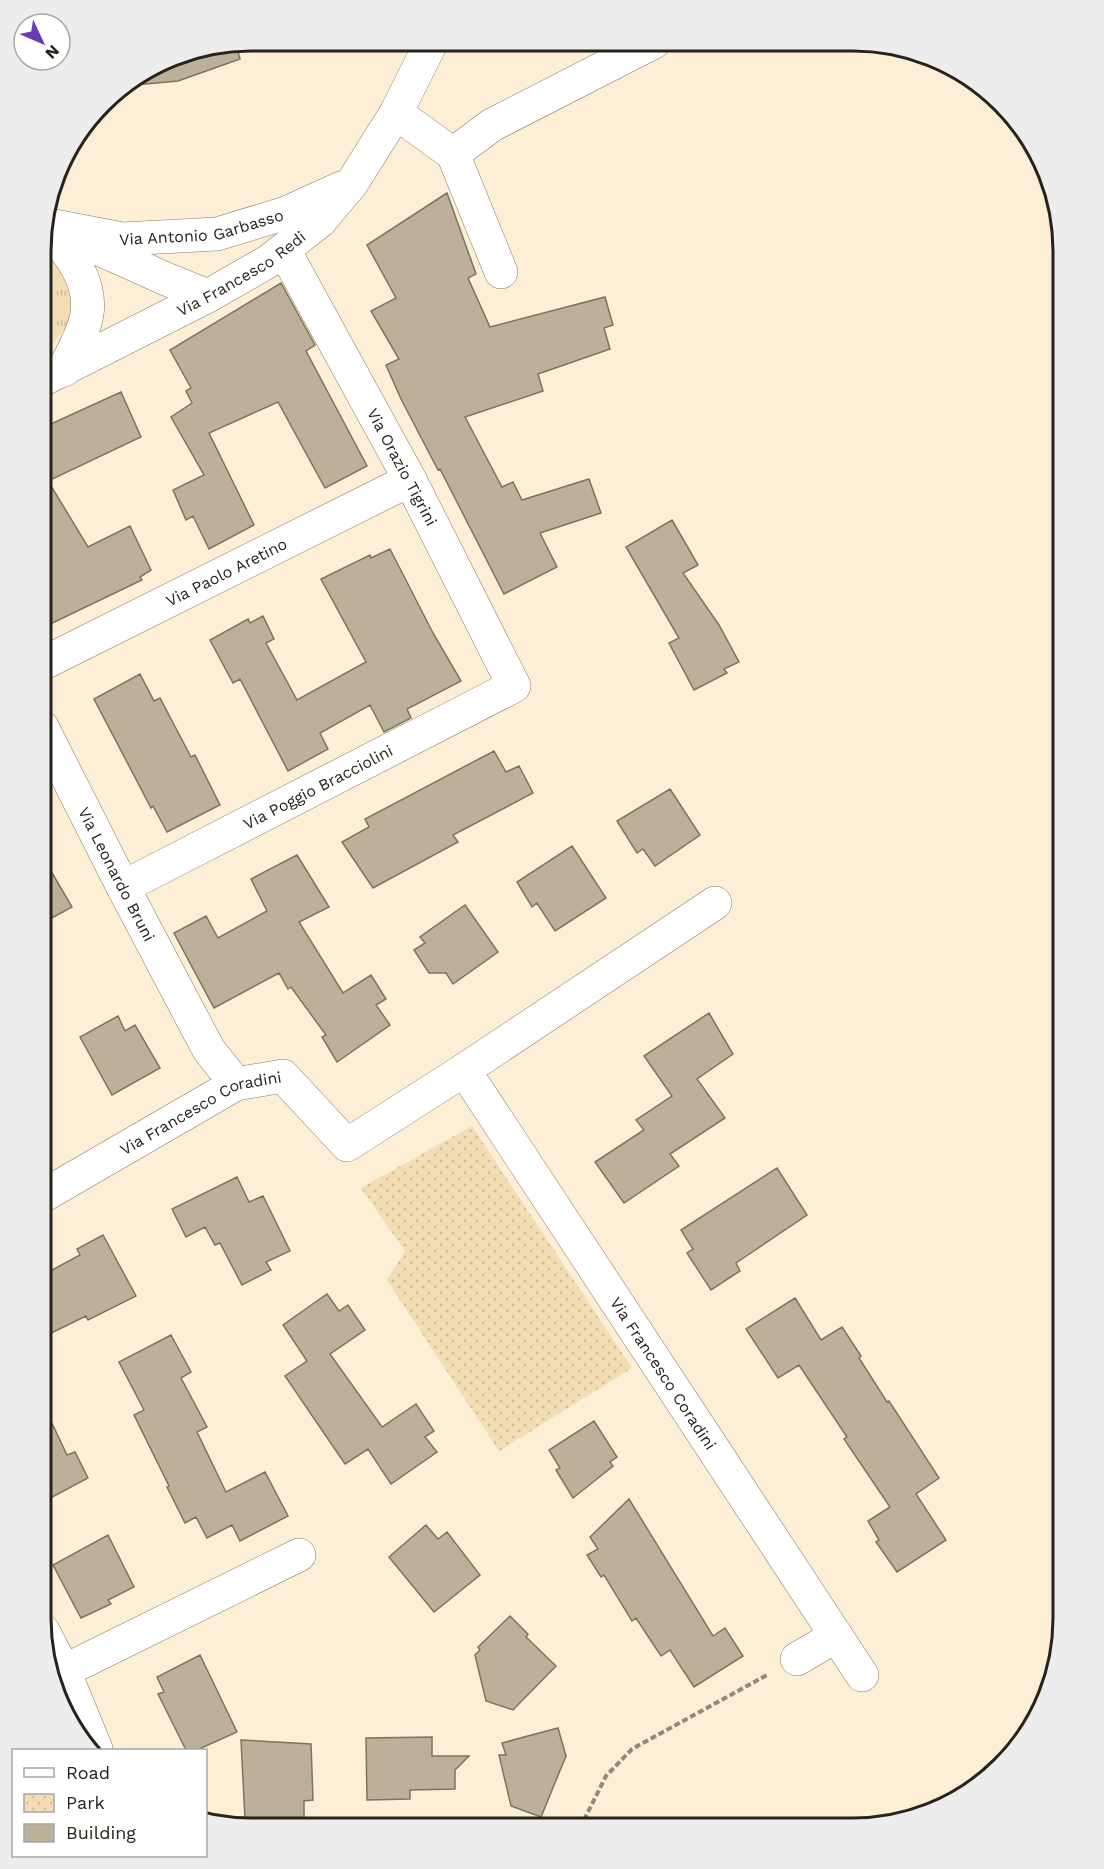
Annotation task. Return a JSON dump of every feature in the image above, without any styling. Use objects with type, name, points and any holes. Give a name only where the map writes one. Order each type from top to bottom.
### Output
[{"type":"street","name":"Via Francesco Redi","points":[[53,375],[208,296],[269,261],[320,220],[352,183],[396,113],[427,51]]},
{"type":"street","points":[[453,154],[492,125],[636,51]]},
{"type":"street","points":[[396,113],[453,154],[501,272]]},
{"type":"street","name":"Via Antonio Garbasso","points":[[53,225],[122,239],[217,234],[286,213],[352,183]]},
{"type":"street","name":"Via Antonio Garbasso","points":[[53,227],[208,296]]},
{"type":"street","points":[[52,233],[69,253],[86,284],[87,313],[81,334],[53,375]]},
{"type":"street","name":"Via Orazio Tigrini","points":[[284,250],[410,480],[514,686]]},
{"type":"street","name":"Via Paolo Aretino","points":[[51,660],[410,480]]},
{"type":"street","name":"Via Poggio Bracciolini","points":[[123,887],[514,686]]},
{"type":"street","name":"Via Leonardo Bruni","points":[[51,745],[193,1020],[210,1050],[236,1084]]},
{"type":"street","name":"Via Francesco Coradini","points":[[51,1191],[236,1084],[283,1076],[347,1145],[715,903]]},
{"type":"street","name":"Via Francesco Coradini","points":[[464,1070],[862,1675]]},
{"type":"street","points":[[64,1671],[299,1555]]},
{"type":"street","points":[[797,1659],[836,1636]]},
{"type":"street","points":[[54,1653],[93,1741]]},
{"type":"path","points":[[585,1818],[606,1776],[632,1749],[797,1659]]},
{"type":"green space","points":[[51,252],[59,259],[74,298],[67,325],[51,347]]},
{"type":"green space","points":[[472,1126],[632,1368],[499,1451],[387,1280],[405,1251],[361,1188]]},
{"type":"building","points":[[238,51],[240,59],[178,81],[141,84],[187,62]]},
{"type":"building","points":[[447,193],[476,274],[468,278],[490,327],[605,297],[613,325],[604,328],[610,349],[538,374],[543,391],[465,417],[502,487],[513,482],[522,500],[589,479],[601,513],[540,533],[557,567],[504,594],[401,399],[386,365],[399,359],[371,311],[396,298],[367,245]]},
{"type":"building","points":[[281,283],[315,345],[306,351],[367,466],[325,488],[278,402],[209,433],[254,525],[209,549],[193,516],[186,520],[173,490],[204,475],[171,417],[192,403],[186,391],[191,388],[170,350]]},
{"type":"building","points":[[121,392],[141,437],[51,480],[51,424]]},
{"type":"building","points":[[51,486],[88,547],[130,526],[151,570],[140,577],[142,580],[51,624]]},
{"type":"building","points":[[672,520],[698,565],[683,573],[719,625],[739,662],[724,669],[727,673],[694,690],[669,643],[679,638],[626,547]]},
{"type":"building","points":[[390,549],[433,633],[461,681],[407,709],[411,718],[384,732],[370,705],[320,733],[328,749],[288,771],[240,679],[233,683],[210,640],[248,619],[250,623],[263,616],[274,639],[266,643],[297,700],[366,662],[321,579],[370,555],[371,558]]},
{"type":"building","points":[[140,674],[154,701],[160,698],[191,757],[195,755],[220,805],[167,832],[153,806],[151,808],[94,699]]},
{"type":"building","points":[[494,751],[506,772],[519,766],[533,793],[453,835],[458,842],[373,888],[342,842],[369,827],[365,819]]},
{"type":"building","points":[[670,789],[700,835],[655,866],[643,849],[637,853],[617,821]]},
{"type":"building","points":[[572,846],[606,898],[555,931],[537,903],[532,907],[517,882]]},
{"type":"building","points":[[297,855],[329,907],[299,922],[343,993],[371,975],[386,999],[376,1005],[390,1025],[337,1062],[322,1037],[326,1035],[291,987],[288,989],[279,973],[214,1008],[174,933],[206,916],[218,938],[267,911],[251,879]]},
{"type":"building","points":[[51,871],[72,907],[51,919]]},
{"type":"building","points":[[465,905],[498,952],[453,984],[446,973],[429,973],[414,950],[425,943],[420,937]]},
{"type":"building","points":[[709,1013],[733,1054],[697,1079],[725,1118],[670,1154],[679,1166],[624,1203],[595,1162],[644,1130],[636,1120],[672,1096],[644,1056]]},
{"type":"building","points":[[118,1016],[125,1031],[135,1025],[160,1068],[112,1095],[80,1037]]},
{"type":"building","points":[[777,1168],[807,1215],[736,1263],[740,1271],[711,1290],[687,1253],[693,1249],[681,1230]]},
{"type":"building","points":[[237,1177],[249,1202],[263,1196],[290,1251],[266,1262],[271,1270],[242,1285],[220,1243],[215,1245],[205,1227],[186,1237],[172,1209]]},
{"type":"building","points":[[103,1235],[136,1296],[88,1320],[86,1316],[51,1333],[51,1271],[80,1255],[77,1249]]},
{"type":"building","points":[[327,1294],[339,1311],[348,1305],[365,1330],[330,1354],[382,1427],[416,1404],[434,1431],[425,1437],[437,1452],[391,1484],[368,1449],[345,1464],[285,1376],[307,1361],[283,1325]]},
{"type":"building","points":[[795,1298],[821,1340],[842,1327],[887,1402],[889,1401],[939,1478],[916,1494],[946,1540],[897,1572],[876,1542],[879,1540],[868,1521],[890,1507],[844,1439],[847,1437],[799,1365],[778,1378],[746,1329]]},
{"type":"building","points":[[171,1335],[191,1372],[181,1378],[207,1427],[197,1432],[226,1492],[265,1472],[288,1516],[240,1541],[232,1525],[207,1538],[196,1517],[185,1523],[134,1415],[144,1410],[119,1362]]},
{"type":"building","points":[[51,1421],[67,1455],[75,1452],[88,1478],[51,1498]]},
{"type":"building","points":[[594,1421],[617,1457],[610,1462],[613,1466],[573,1498],[556,1470],[560,1468],[549,1450]]},
{"type":"building","points":[[629,1499],[713,1636],[725,1628],[743,1656],[694,1687],[670,1650],[661,1656],[636,1618],[632,1621],[604,1575],[601,1577],[587,1555],[598,1549],[590,1537]]},
{"type":"building","points":[[426,1525],[438,1539],[447,1532],[480,1575],[434,1612],[389,1557]]},
{"type":"building","points":[[108,1535],[134,1587],[108,1600],[111,1604],[81,1618],[53,1565]]},
{"type":"building","points":[[510,1616],[528,1634],[526,1637],[556,1666],[513,1710],[486,1701],[475,1655],[480,1650],[478,1647]]},
{"type":"building","points":[[200,1655],[237,1732],[199,1749],[186,1749],[158,1694],[164,1692],[157,1677]]},
{"type":"building","points":[[558,1728],[566,1756],[541,1817],[511,1806],[499,1755],[506,1755],[502,1743]]},
{"type":"building","points":[[432,1737],[432,1756],[469,1756],[455,1770],[455,1789],[410,1790],[410,1799],[367,1800],[366,1738]]},
{"type":"building","points":[[241,1740],[311,1744],[313,1800],[304,1801],[304,1818],[245,1818]]}]
